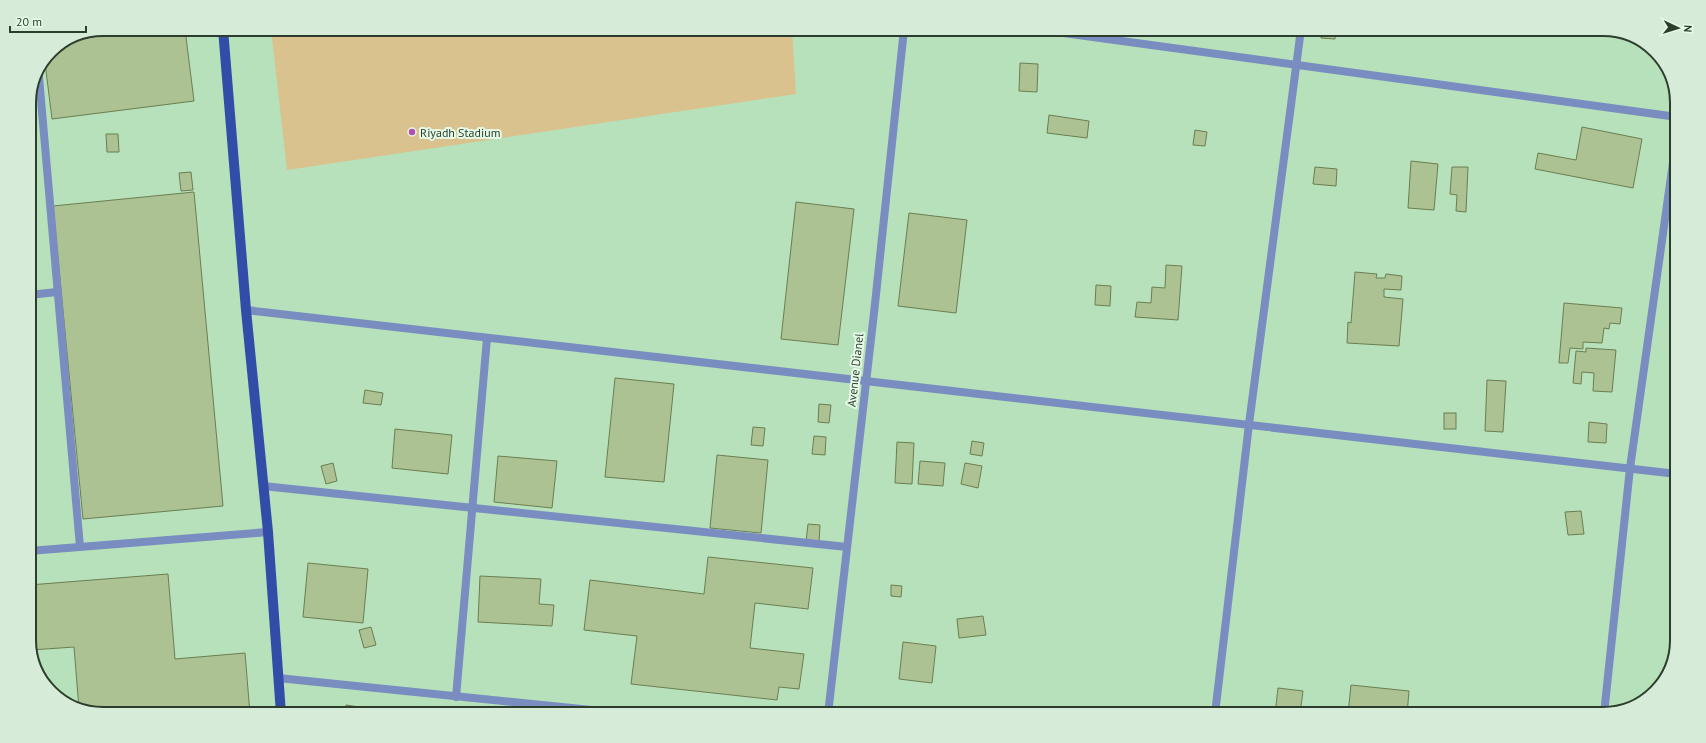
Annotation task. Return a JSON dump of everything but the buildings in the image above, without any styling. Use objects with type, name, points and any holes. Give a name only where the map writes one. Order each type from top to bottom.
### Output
[{"type":"main road","points":[[224,36],[246,310],[268,532],[280,707]]},
{"type":"street","name":"Avenue Dianel","points":[[829,707],[903,36]]},
{"type":"street","points":[[1084,36],[1670,116]]},
{"type":"street","points":[[1216,707],[1249,424],[1299,36]]},
{"type":"street","points":[[39,82],[80,547]]},
{"type":"street","points":[[1605,707],[1630,468],[1670,184]]},
{"type":"street","points":[[36,294],[57,292]]},
{"type":"street","points":[[246,310],[1670,473]]},
{"type":"street","points":[[456,697],[487,338]]},
{"type":"street","points":[[263,486],[847,547]]},
{"type":"street","points":[[36,550],[268,532]]},
{"type":"street","points":[[278,678],[559,707]]},
{"type":"shaded area","name":"Riyadh Stadium","points":[[272,36],[792,36],[796,94],[287,170]]},
{"type":"place","name":"Riyadh Stadium","points":[[412,132]]}]
